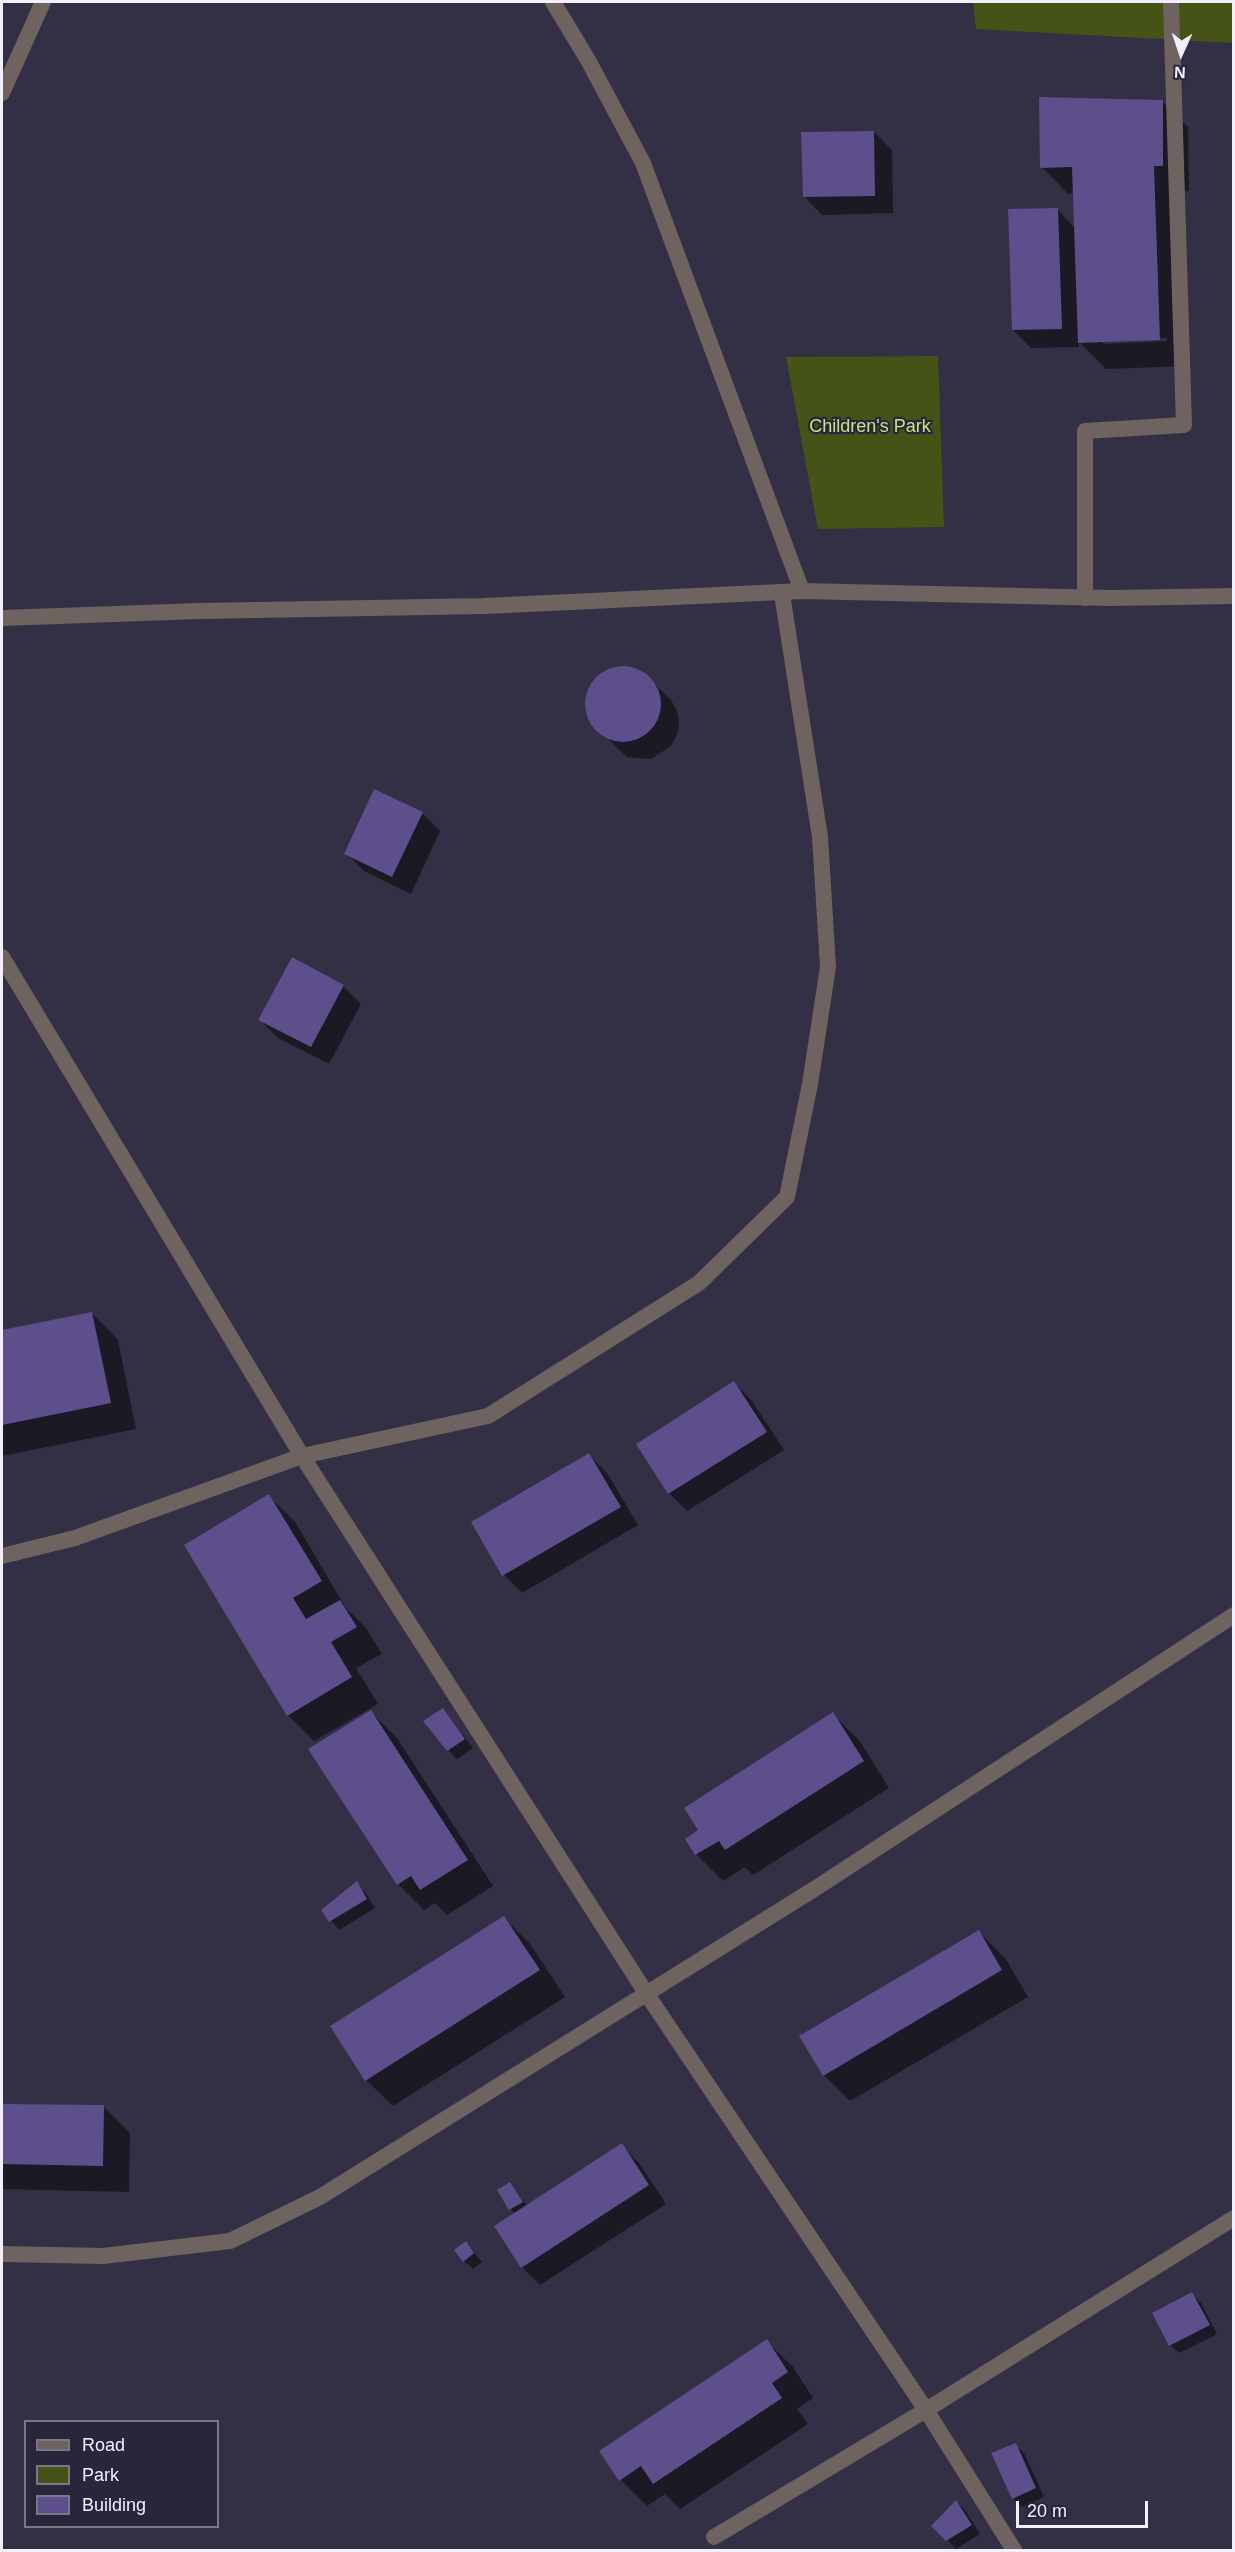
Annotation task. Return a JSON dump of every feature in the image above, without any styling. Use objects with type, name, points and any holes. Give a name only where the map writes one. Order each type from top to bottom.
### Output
[{"type":"street","points":[[2,93],[43,2]]},
{"type":"street","points":[[553,2],[588,60],[643,163],[802,591]]},
{"type":"street","points":[[1085,597],[1084,431],[1184,425],[1171,2]]},
{"type":"street","points":[[2,618],[200,611],[486,606],[782,594],[802,591],[1085,597],[1233,596]]},
{"type":"street","points":[[2,1556],[75,1538],[302,1456],[488,1416],[699,1283],[787,1197],[810,1084],[828,968],[820,837],[782,594]]},
{"type":"street","points":[[2,957],[302,1456],[646,1993],[926,2410],[1014,2550]]},
{"type":"street","points":[[2,2254],[103,2256],[230,2241],[320,2197],[816,1888],[1233,1615]]},
{"type":"street","points":[[714,2537],[926,2410],[1233,2217]]},
{"type":"green space","points":[[973,2],[1233,2],[1233,43],[976,29]]},
{"type":"green space","name":"Children's Park","points":[[938,356],[944,527],[818,529],[786,357]]},
{"type":"building","points":[[1039,97],[1163,100],[1163,166],[1154,166],[1160,340],[1078,343],[1072,167],[1040,168]]},
{"type":"building","points":[[874,131],[875,196],[803,197],[801,132]]},
{"type":"building","points":[[1058,208],[1062,329],[1012,330],[1008,209]]},
{"type":"building","points":[[623,666],[637,669],[650,677],[658,690],[661,704],[658,718],[650,731],[637,739],[623,742],[609,739],[596,731],[588,718],[585,704],[588,690],[596,677],[609,669]]},
{"type":"building","points":[[374,789],[423,812],[392,877],[344,854]]},
{"type":"building","points":[[292,957],[344,985],[311,1047],[258,1020]]},
{"type":"building","points":[[92,1312],[111,1403],[2,1425],[2,1330]]},
{"type":"building","points":[[734,1381],[767,1432],[668,1494],[636,1444]]},
{"type":"building","points":[[589,1453],[621,1507],[502,1576],[471,1522]]},
{"type":"building","points":[[269,1494],[322,1581],[293,1598],[306,1619],[340,1600],[357,1627],[331,1642],[352,1677],[287,1716],[184,1545]]},
{"type":"building","points":[[443,1708],[465,1739],[447,1751],[423,1721]]},
{"type":"building","points":[[371,1710],[468,1860],[420,1890],[411,1876],[397,1885],[308,1749]]},
{"type":"building","points":[[833,1712],[864,1761],[725,1850],[719,1841],[695,1855],[685,1839],[698,1830],[684,1808]]},
{"type":"building","points":[[357,1881],[367,1899],[329,1922],[321,1910]]},
{"type":"building","points":[[504,1916],[540,1970],[365,2081],[330,2026]]},
{"type":"building","points":[[979,1930],[1002,1970],[823,2076],[799,2036]]},
{"type":"building","points":[[2,2104],[104,2105],[103,2166],[2,2164]]},
{"type":"building","points":[[622,2143],[649,2185],[521,2268],[494,2226]]},
{"type":"building","points":[[510,2182],[523,2202],[509,2210],[497,2190]]},
{"type":"building","points":[[466,2241],[474,2253],[463,2262],[454,2250]]},
{"type":"building","points":[[1192,2292],[1210,2325],[1169,2346],[1152,2313]]},
{"type":"building","points":[[767,2339],[788,2372],[772,2383],[782,2398],[653,2484],[641,2466],[619,2481],[599,2451]]},
{"type":"building","points":[[1016,2443],[1036,2488],[1012,2499],[991,2453]]},
{"type":"building","points":[[956,2500],[972,2525],[946,2541],[931,2526]]}]
